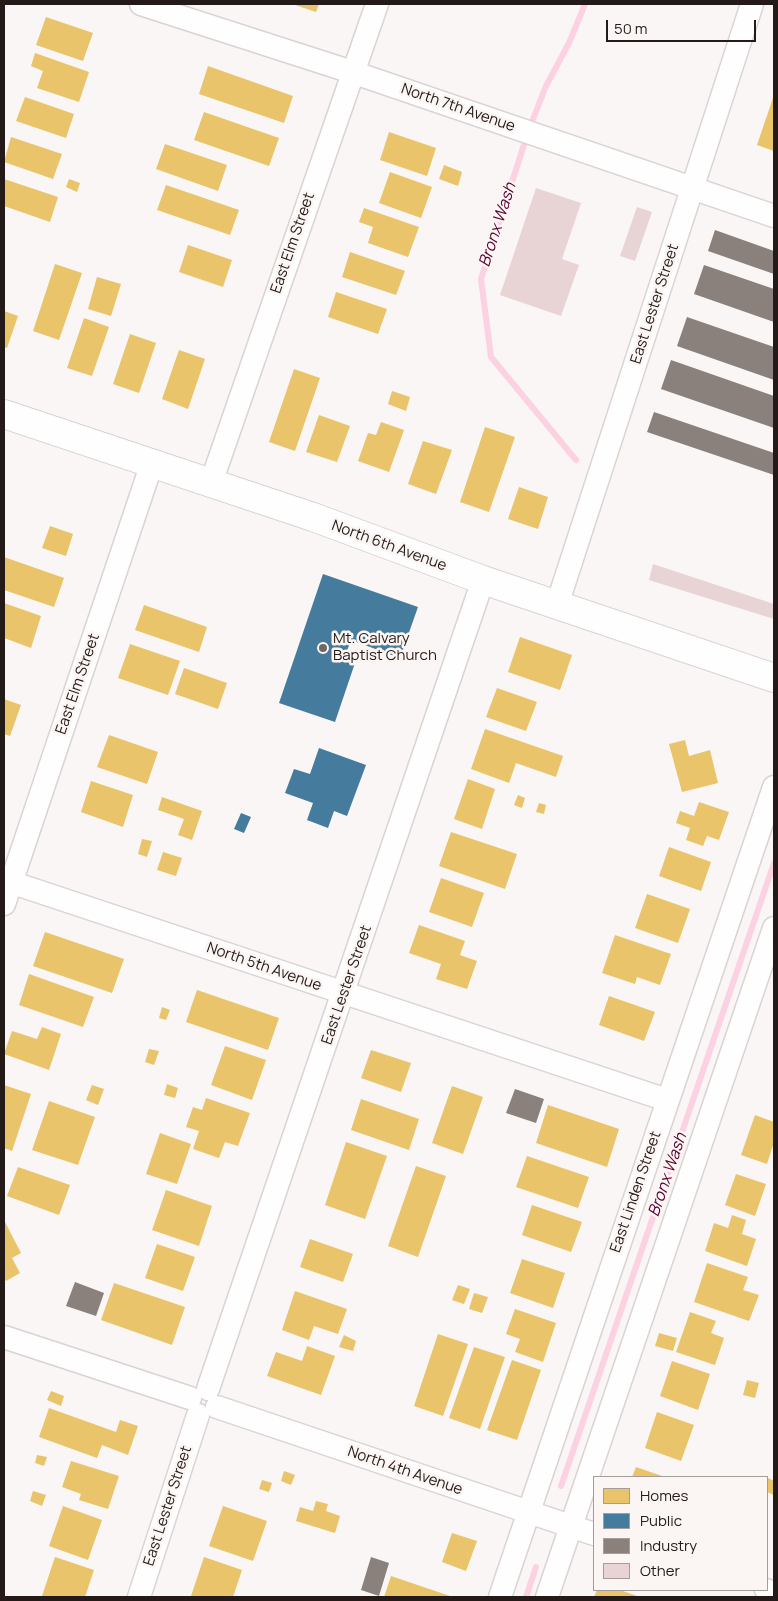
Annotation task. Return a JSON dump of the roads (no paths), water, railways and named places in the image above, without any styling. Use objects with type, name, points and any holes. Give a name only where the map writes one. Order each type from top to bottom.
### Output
[{"type":"street","name":"North 7th Avenue","points":[[141,4],[352,72],[774,216]]},
{"type":"street","name":"East Elm Street","points":[[211,483],[377,4]]},
{"type":"street","name":"East Lester Street","points":[[557,605],[752,4]]},
{"type":"street","name":"North 6th Avenue","points":[[4,414],[211,483],[483,580],[774,678]]},
{"type":"street","name":"East Elm Street","points":[[4,904],[7,881],[152,464]]},
{"type":"street","name":"East Lester Street","points":[[139,1597],[203,1402],[344,994],[483,580]]},
{"type":"street","name":"East Linden Street","points":[[500,1597],[774,786]]},
{"type":"street","name":"North 5th Avenue","points":[[7,881],[667,1100]]},
{"type":"street","points":[[547,1597],[774,928]]},
{"type":"street","name":"North 4th Avenue","points":[[4,1336],[529,1514],[593,1534]]},
{"type":"waterway","name":"Bronx Wash","points":[[576,460],[491,357],[481,279],[528,132],[546,86],[569,43],[585,4]]},
{"type":"waterway","name":"Bronx Wash","points":[[561,1486],[774,863]]},
{"type":"waterway","name":"Bronx Wash","points":[[526,1597],[536,1567]]},
{"type":"place","name":"Mt. Calvary Baptist Church","points":[[323,648]]}]
